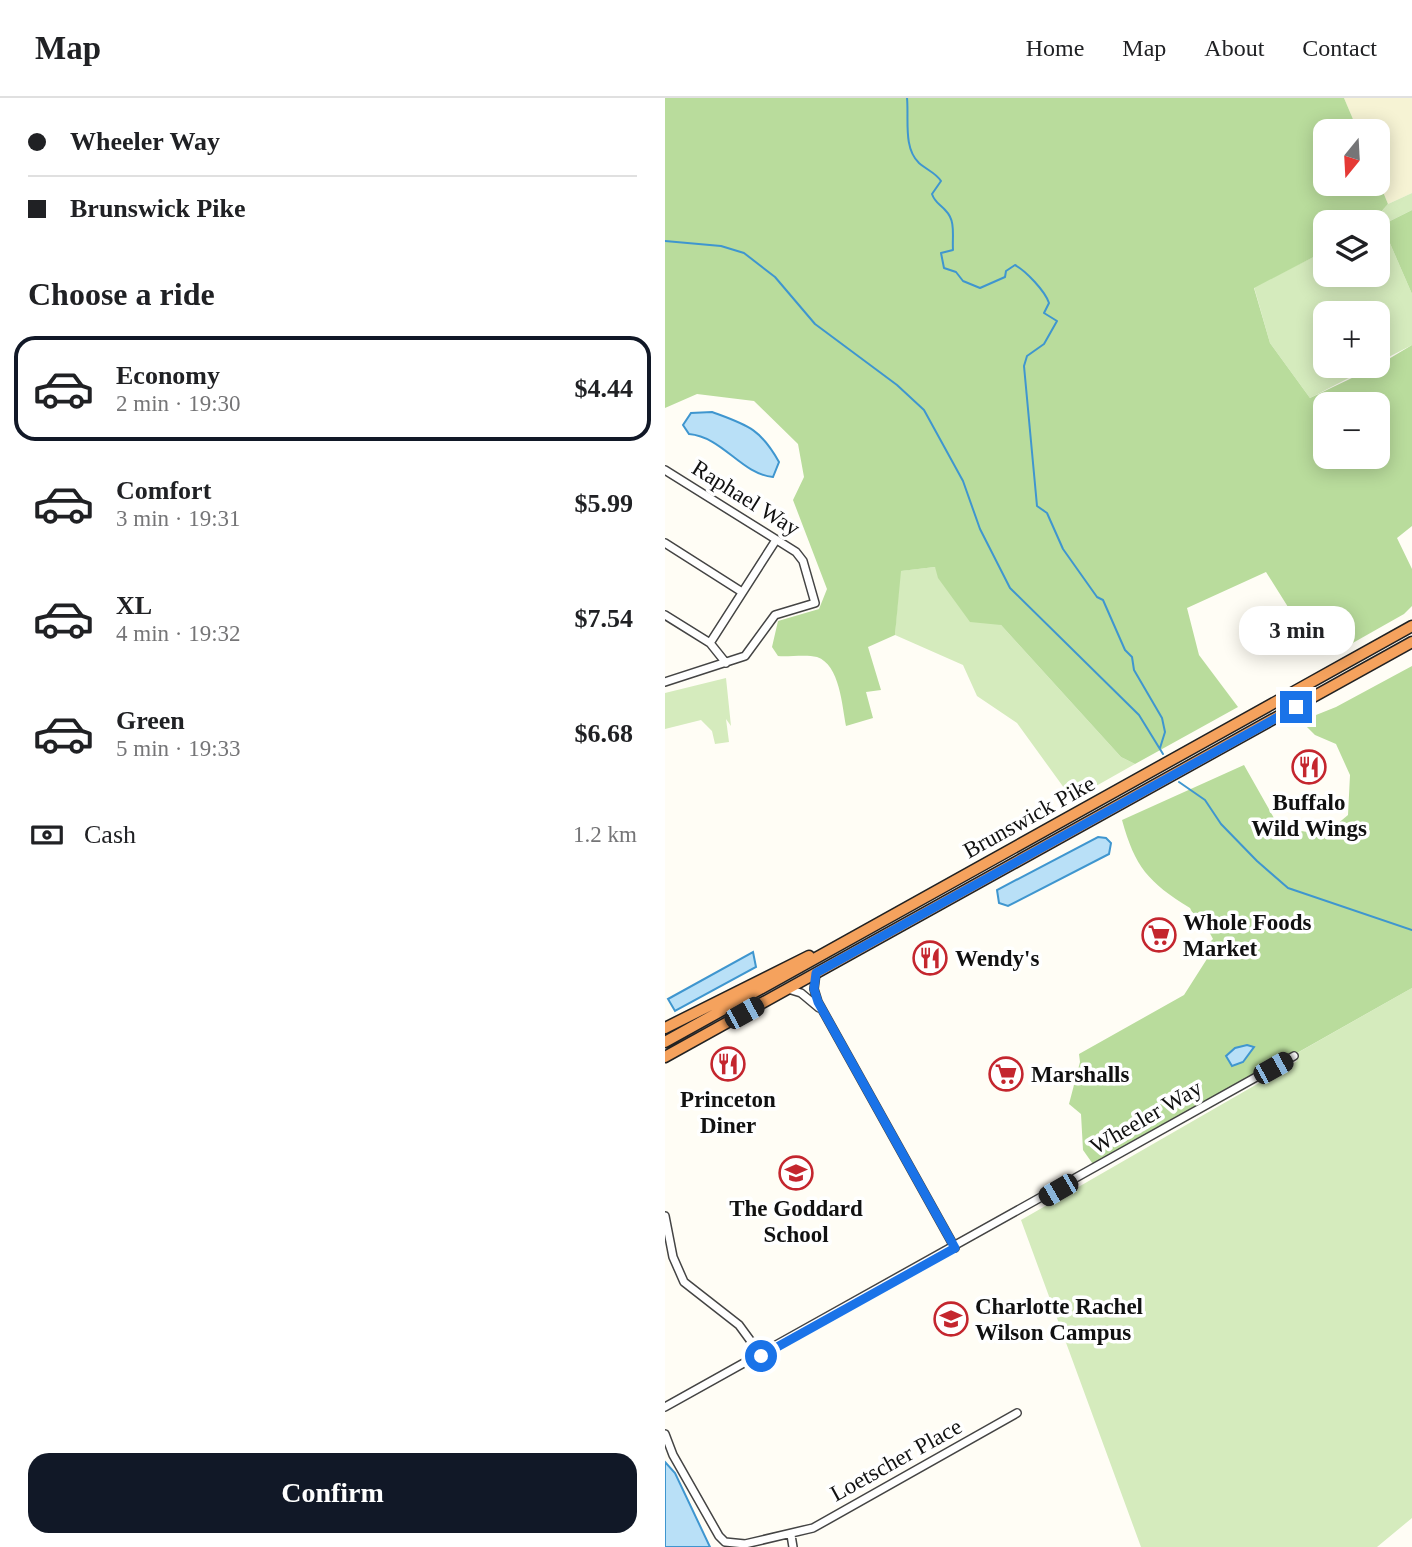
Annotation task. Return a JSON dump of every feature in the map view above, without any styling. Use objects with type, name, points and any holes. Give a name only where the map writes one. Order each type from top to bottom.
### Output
[{"type":"highway","name":"Brunswick Pike","points":[[665,1042],[1412,626]]},
{"type":"highway","name":"Brunswick Pike","points":[[665,1057],[1412,642]]},
{"type":"highway","points":[[665,1028],[795,961],[849,940]]},
{"type":"street","name":"Raphael Way","points":[[665,470],[796,552],[803,561],[815,603],[775,615],[745,656],[726,663]]},
{"type":"street","points":[[710,643],[776,540]]},
{"type":"street","points":[[665,543],[742,592]]},
{"type":"street","points":[[665,615],[710,643],[726,663],[665,682]]},
{"type":"street","points":[[816,973],[814,989],[824,1014],[955,1248]]},
{"type":"street","points":[[788,989],[801,993],[824,1014]]},
{"type":"street","name":"Wheeler Way","points":[[665,1408],[1294,1056]]},
{"type":"street","points":[[665,1216],[673,1258],[684,1282],[739,1325],[761,1356]]},
{"type":"street","name":"Loetscher Place","points":[[665,1434],[673,1455],[725,1542],[745,1544],[813,1528],[1017,1413]]},
{"type":"street","points":[[791,1535],[793,1547]]},
{"type":"shaded area","points":[[1344,98],[1412,98],[1412,193],[1388,204],[1385,196],[1390,196],[1390,119],[1353,119]]},
{"type":"green space","points":[[665,98],[1344,98],[1353,119],[1313,119],[1313,196],[1385,196],[1388,204],[1383,210],[1313,210],[1313,257],[1254,288],[1270,343],[1310,398],[1313,397],[1313,469],[1390,469],[1390,392],[1323,392],[1352,378],[1390,378],[1390,358],[1412,345],[1412,526],[1397,538],[1412,569],[1412,606],[1404,614],[1335,653],[1328,646],[1315,650],[1266,572],[1187,608],[1199,655],[1238,707],[1135,764],[1121,757],[1001,625],[970,622],[938,578],[935,567],[901,571],[895,635],[868,647],[881,690],[866,692],[873,718],[846,726],[839,687],[825,661],[813,656],[778,656],[772,647],[778,621],[819,609],[827,589],[793,500],[804,477],[798,444],[754,401],[697,394],[665,408]]},
{"type":"green space","points":[[1412,193],[1412,210],[1390,221],[1390,210],[1383,210],[1388,204]]},
{"type":"green space","points":[[1412,210],[1412,294],[1390,243],[1390,221]]},
{"type":"green space","points":[[1390,243],[1412,294],[1412,345],[1390,356],[1390,301],[1313,301],[1313,378],[1349,378],[1322,392],[1313,392],[1310,398],[1270,343],[1254,287],[1313,257],[1313,287],[1390,287]]},
{"type":"green space","points":[[935,567],[1001,625],[1121,757],[1135,764],[1080,795],[1067,792],[1017,723],[977,696],[963,665],[895,635],[900,571]]},
{"type":"green space","points":[[1412,666],[1412,988],[1095,1167],[1083,1150],[1081,1114],[1069,1104],[1080,1062],[1079,1054],[1184,995],[1212,951],[1209,943],[1213,939],[1199,913],[1193,914],[1190,908],[1163,890],[1145,872],[1132,850],[1122,820],[1244,765],[1279,827],[1324,835],[1348,815],[1350,775],[1336,744],[1315,735],[1301,721],[1336,707]]},
{"type":"green space","points":[[726,678],[731,726],[726,719],[729,742],[715,744],[712,731],[701,720],[665,729],[665,693]]},
{"type":"green space","points":[[1412,988],[1412,1518],[1377,1547],[1141,1547],[1021,1220],[1297,1061],[1294,1056],[1299,1052]]},
{"type":"water","points":[[712,412],[744,425],[759,435],[779,462],[773,477],[751,469],[712,442],[689,434],[683,425],[691,413]]},
{"type":"water","points":[[1098,837],[1106,838],[1111,843],[1109,854],[1008,906],[999,903],[997,890]]},
{"type":"water","points":[[753,952],[756,967],[675,1011],[668,999]]},
{"type":"water","points":[[1247,1045],[1254,1047],[1243,1062],[1232,1066],[1226,1056],[1235,1048]]},
{"type":"water","points":[[665,1462],[675,1473],[710,1547],[665,1547]]},
{"type":"waterway","points":[[907,98],[911,149],[919,163],[941,181],[932,194],[949,215],[952,224],[953,250],[941,253],[944,268],[956,272],[963,281],[980,288],[1005,277],[1006,271],[1015,265],[1039,287],[1049,303],[1044,313],[1057,321],[1044,344],[1027,356],[1024,366],[1037,506],[1047,513],[1063,549],[1097,597],[1103,600],[1125,650],[1132,657],[1134,670],[1162,718],[1165,732],[1160,748]]},
{"type":"waterway","points":[[665,241],[721,246],[744,253],[775,277],[815,324],[897,385],[924,410],[963,481],[980,529],[1010,588],[1139,715],[1163,754]]},
{"type":"waterway","points":[[1179,782],[1205,800],[1221,824],[1288,888],[1412,930]]},
{"type":"place","name":"Buffalo Wild Wings","points":[[1309,767]]},
{"type":"place","name":"Whole Foods Market","points":[[1159,935]]},
{"type":"place","name":"Wendy's","points":[[930,958]]},
{"type":"place","name":"Princeton Diner","points":[[728,1064]]},
{"type":"place","name":"Marshalls","points":[[1006,1074]]},
{"type":"place","name":"The Goddard School","points":[[796,1173]]},
{"type":"place","name":"Charlotte Rachel Wilson Campus","points":[[951,1319]]},
{"type":"route","points":[[761,1356],[955,1248],[818,1002],[814,989],[816,973],[1296,707]]}]
